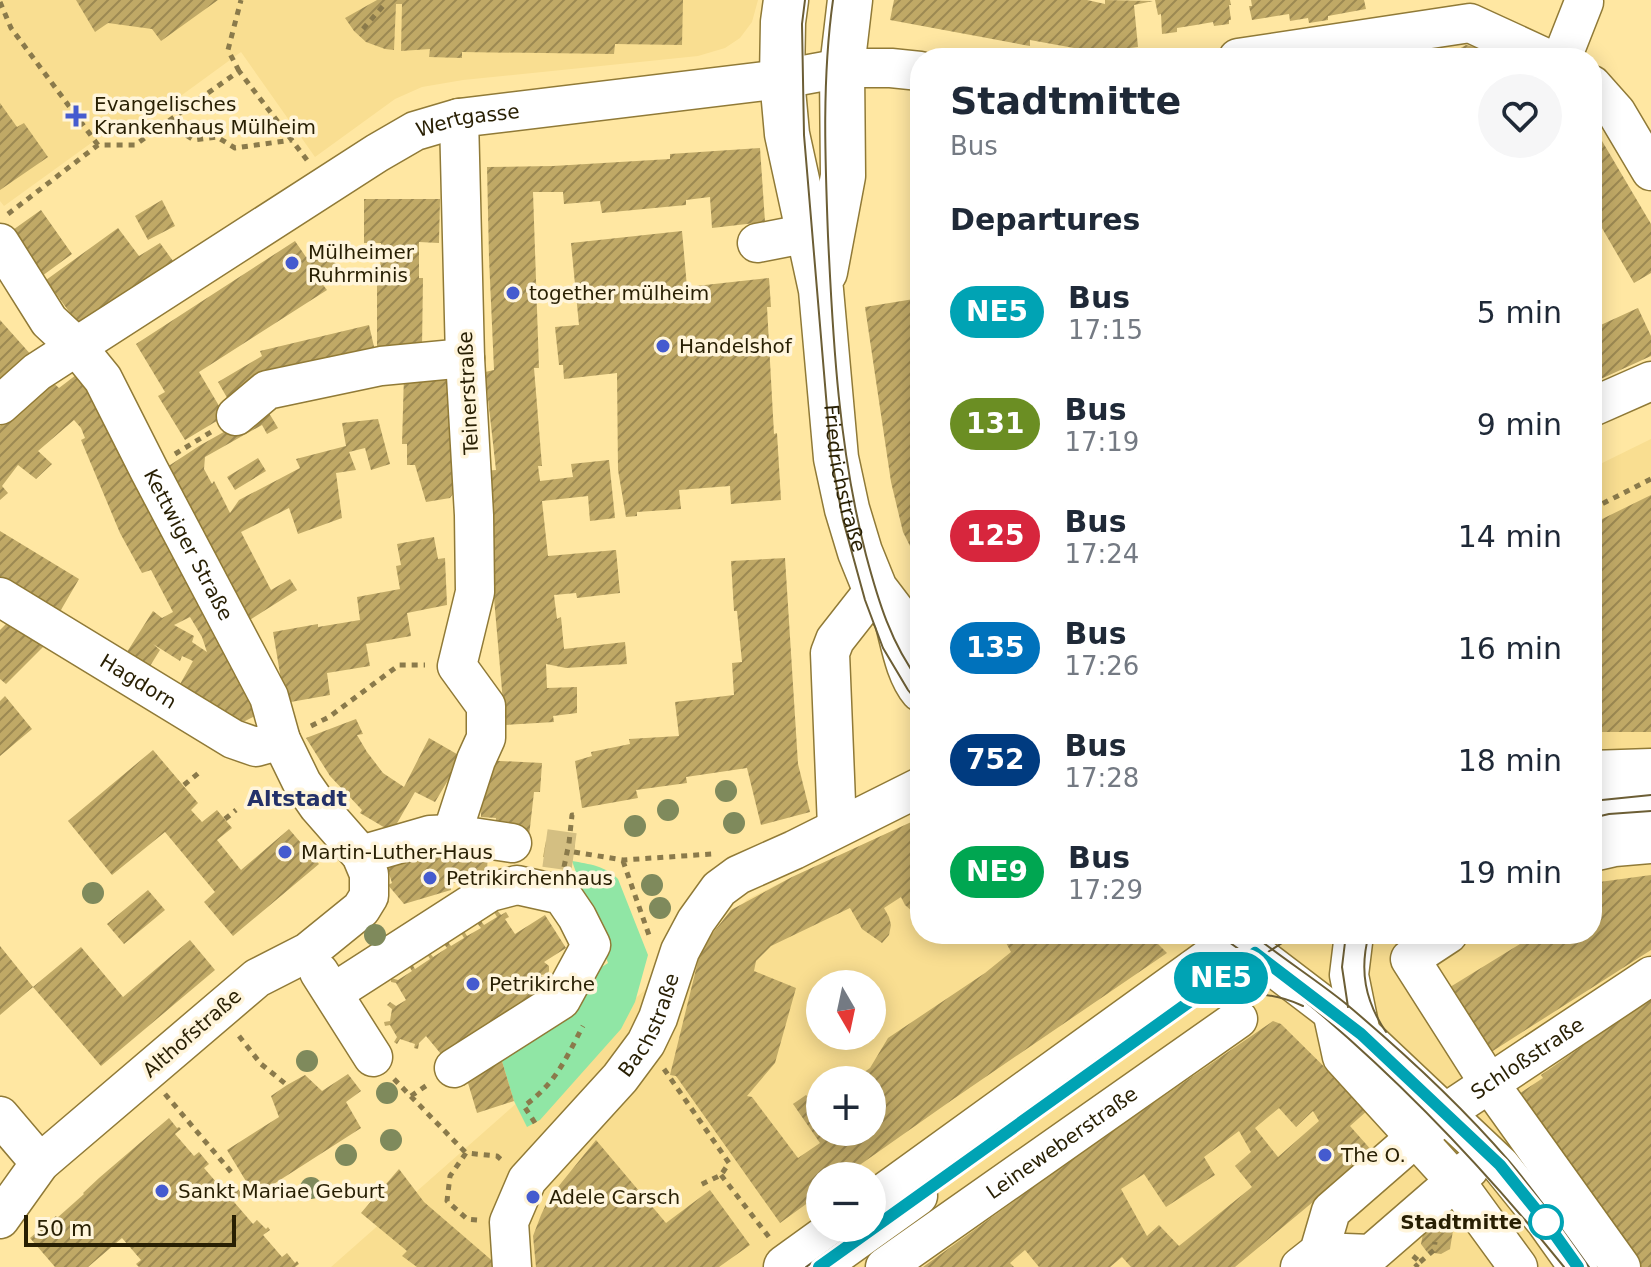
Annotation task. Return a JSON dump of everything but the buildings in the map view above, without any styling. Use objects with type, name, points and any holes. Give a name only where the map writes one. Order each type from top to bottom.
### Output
[{"type":"main road","name":"Friedrichstraße","points":[[786,0],[782,79],[787,134],[821,290],[836,458],[860,552],[884,601],[910,635]]},
{"type":"main road","name":"Friedrichstraße","points":[[821,290],[843,176],[842,68],[850,0]]},
{"type":"main road","points":[[1602,773],[1651,771]]},
{"type":"main road","points":[[1602,847],[1651,841]]},
{"type":"main road","points":[[886,1195],[1234,944]]},
{"type":"main road","points":[[798,1266],[825,1242]]},
{"type":"street","points":[[1401,34],[1418,0]]},
{"type":"street","points":[[1566,48],[1584,2]]},
{"type":"street","points":[[1306,48],[1401,34],[1462,11],[1528,48]]},
{"type":"street","name":"Wertgasse","points":[[0,405],[37,372],[415,131],[459,118],[782,79],[842,68],[910,70]]},
{"type":"street","points":[[1602,96],[1616,112],[1651,171]]},
{"type":"street","name":"Teinerstraße","points":[[457,666],[475,592],[459,118]]},
{"type":"street","points":[[757,243],[809,233]]},
{"type":"street","name":"Kettwiger Straße","points":[[0,243],[49,321],[77,347],[103,379],[269,697],[281,740],[302,783],[361,855]]},
{"type":"street","points":[[236,416],[267,390],[381,366],[465,358]]},
{"type":"street","points":[[1602,403],[1651,381]]},
{"type":"street","name":"Hagdorn","points":[[0,597],[233,739],[256,747],[281,740]]},
{"type":"street","points":[[837,827],[830,653],[835,640],[884,601],[910,674]]},
{"type":"street","points":[[452,834],[486,738],[486,706],[457,666]]},
{"type":"street","name":"Bachstraße","points":[[512,1267],[509,1222],[527,1180],[620,1078],[646,1043],[658,1018],[680,951],[720,871],[738,875],[910,792]]},
{"type":"street","points":[[1602,810],[1651,803]]},
{"type":"street","points":[[361,855],[430,835],[452,834],[549,850]]},
{"type":"street","name":"Althofstraße","points":[[0,1219],[40,1163],[257,978],[308,952],[361,909],[369,896],[369,874],[361,855]]},
{"type":"street","points":[[333,993],[490,892],[517,885],[562,895],[591,945],[561,1000],[454,1068]]},
{"type":"street","points":[[798,1266],[1206,990],[1238,944]]},
{"type":"street","points":[[1247,944],[1347,1022],[1500,1165],[1578,1267]]},
{"type":"street","points":[[1353,944],[1342,1057],[1416,1137],[1462,1175],[1518,1267]]},
{"type":"street","points":[[1433,944],[1410,959],[1489,1083],[1621,1267]]},
{"type":"street","points":[[308,952],[373,1057]]},
{"type":"street","name":"Schloßstraße","points":[[1462,1175],[1371,1254],[1309,1260],[1331,1211],[1416,1137],[1445,1113],[1651,976]]},
{"type":"street","name":"Leineweberstraße","points":[[885,1267],[1238,1019]]},
{"type":"street","points":[[0,1116],[40,1163]]},
{"type":"path","points":[[241,0],[228,50],[239,71],[326,187]]},
{"type":"path","points":[[0,2],[3,16],[11,28],[98,145]]},
{"type":"path","points":[[363,29],[383,6]]},
{"type":"path","points":[[0,219],[98,145],[135,145],[239,71]]},
{"type":"path","points":[[166,123],[194,140],[217,137],[235,148],[293,140]]},
{"type":"path","points":[[149,470],[236,416]]},
{"type":"path","points":[[1602,504],[1651,479]]},
{"type":"path","points":[[281,740],[329,717],[399,665],[457,666]]},
{"type":"path","points":[[184,785],[199,772],[202,782]]},
{"type":"path","points":[[225,819],[236,810]]},
{"type":"path","points":[[579,815],[572,815],[549,850],[720,871]]},
{"type":"path","points":[[623,860],[656,956],[676,966]]},
{"type":"path","points":[[218,1011],[261,1064],[287,1085]]},
{"type":"path","points":[[524,1106],[541,1094],[559,1072],[589,1015]]},
{"type":"path","points":[[646,1043],[729,1163],[721,1175],[698,1186]]},
{"type":"path","points":[[373,1057],[466,1153],[497,1156],[527,1180]]},
{"type":"path","points":[[147,1073],[232,1173]]},
{"type":"path","points":[[466,1153],[450,1176],[447,1201],[467,1219],[509,1222]]},
{"type":"path","points":[[721,1175],[798,1266]]},
{"type":"path","points":[[1417,1265],[1434,1250],[1435,1242]]},
{"type":"shaded area","name":"Evangelisches Krankenhaus Mülheim","points":[[0,0],[758,0],[752,22],[740,38],[725,48],[698,56],[422,87],[395,99],[315,157],[241,52],[127,135],[105,133],[4,206],[0,201]]},
{"type":"shaded area","points":[[1651,439],[1651,1005],[1632,1267],[331,1267],[748,899],[910,823],[910,944],[1602,944],[1602,463]]},
{"type":"green space","points":[[572,861],[603,868],[618,879],[648,955],[635,1002],[621,1029],[540,1120],[527,1127],[514,1101],[501,1058],[585,978],[608,963]]},
{"type":"tunnel","points":[[545,848],[574,852]]},
{"type":"tram line","points":[[805,0],[802,24],[804,135],[831,456],[843,520],[865,600],[883,648],[910,692]]},
{"type":"tram line","points":[[833,0],[826,88],[826,177],[832,316],[843,436],[857,516],[875,588],[893,637],[910,667]]},
{"type":"tram line","points":[[1602,800],[1651,795]]},
{"type":"tram line","points":[[1602,816],[1651,811]]},
{"type":"tram line","points":[[1231,944],[1313,1008],[1402,1088],[1486,1175],[1564,1267]]},
{"type":"tram line","points":[[1265,944],[1345,1003],[1450,1098],[1519,1173],[1589,1267]]},
{"type":"tram line","points":[[831,1267],[1280,944]]},
{"type":"tram line","points":[[1345,944],[1342,967],[1348,1007]]},
{"type":"tram line","points":[[1367,944],[1364,960],[1366,985],[1373,1009],[1386,1032]]},
{"type":"tram line","points":[[1195,990],[1256,946]]},
{"type":"tram line","points":[[1207,1003],[1231,996],[1255,994],[1279,997],[1303,1006]]},
{"type":"tram line","points":[[886,1210],[1129,1036]]},
{"type":"tram line","points":[[806,1267],[841,1242]]},
{"type":"bus line","name":"NE5","points":[[819,1267],[1255,953],[1361,1034],[1500,1165],[1578,1267]]},
{"type":"place","name":"Evangelisches Krankenhaus Mülheim","points":[[76,116]]},
{"type":"place","name":"Mülheimer Ruhrminis","points":[[292,263]]},
{"type":"place","name":"together mülheim","points":[[513,293]]},
{"type":"place","name":"Handelshof","points":[[663,346]]},
{"type":"place","name":"Martin-Luther-Haus","points":[[285,852]]},
{"type":"place","name":"Petrikirchenhaus","points":[[430,878]]},
{"type":"place","name":"Petrikirche","points":[[473,984]]},
{"type":"place","name":"The O.","points":[[1325,1155]]},
{"type":"place","name":"Sankt Mariae Geburt","points":[[162,1191]]},
{"type":"place","name":"Adele Carsch","points":[[533,1197]]},
{"type":"place","name":"Stadtmitte","points":[[1546,1222]]},
{"type":"district","name":"Altstadt","points":[[297,798]]}]
